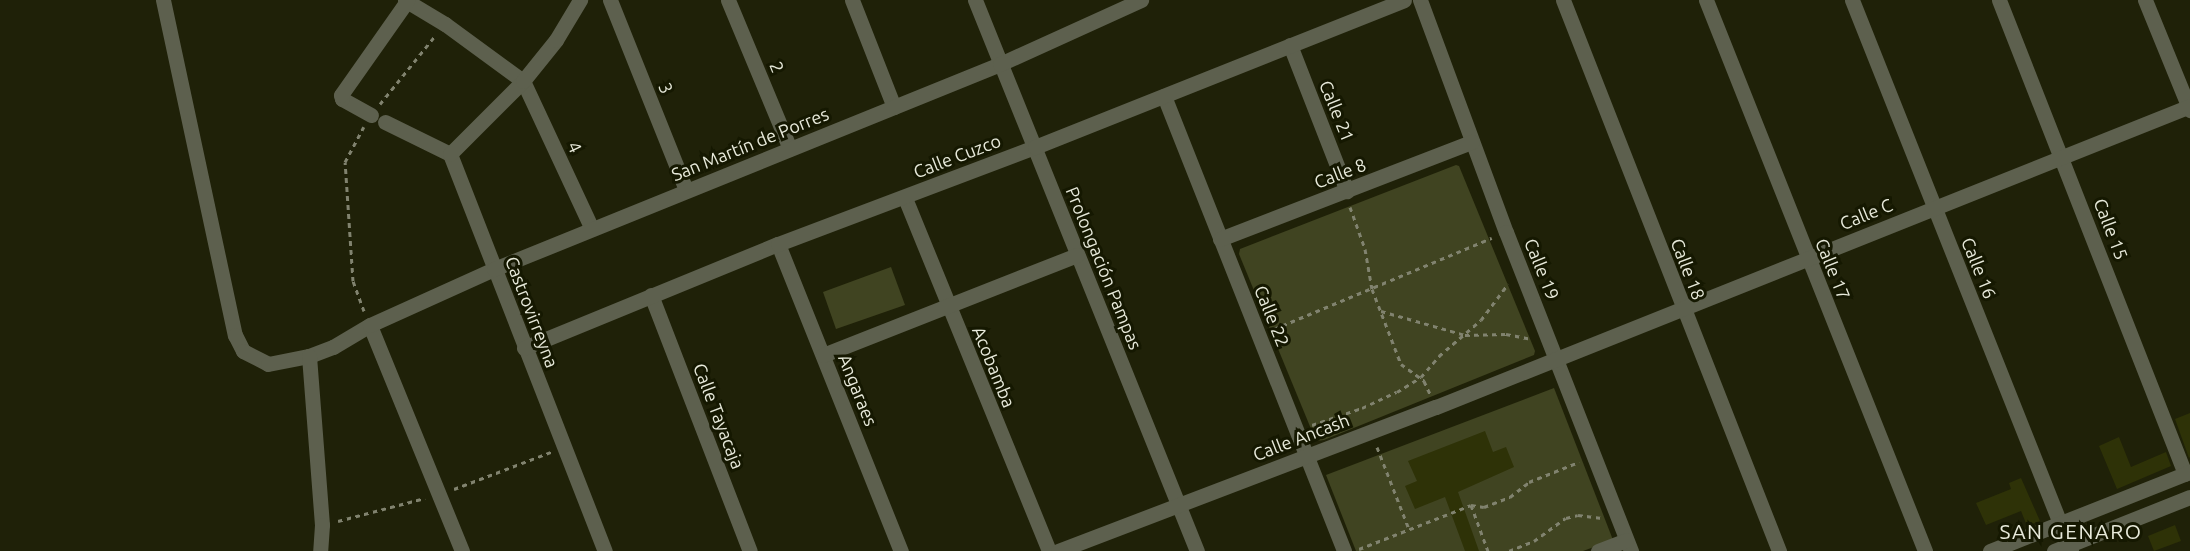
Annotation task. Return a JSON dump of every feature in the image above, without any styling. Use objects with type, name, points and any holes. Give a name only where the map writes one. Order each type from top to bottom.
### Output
[{"type":"street","name":"San Martín de Porres","points":[[163,0],[235,335],[243,351],[268,364],[309,356],[333,346],[372,323],[494,269],[1000,64],[1131,2]]},
{"type":"street","points":[[523,81],[445,24],[406,1],[341,95],[342,99],[450,154],[523,81],[556,40],[579,0]]},
{"type":"street","name":"3","points":[[610,0],[686,190]]},
{"type":"street","name":"2","points":[[728,0],[790,149]]},
{"type":"street","points":[[852,0],[894,107]]},
{"type":"street","name":"Prolongación Pampas","points":[[975,0],[1197,551]]},
{"type":"street","name":"Calle Cuzco","points":[[524,348],[778,244],[905,198],[1404,0]]},
{"type":"street","name":"Calle 19","points":[[1420,0],[1506,232],[1629,545]]},
{"type":"street","name":"Calle 18","points":[[1563,0],[1779,551]]},
{"type":"street","name":"Calle 17","points":[[1706,0],[1925,551]]},
{"type":"street","name":"Calle 16","points":[[1852,0],[2070,548]]},
{"type":"street","name":"Calle 15","points":[[1999,0],[2187,473]]},
{"type":"street","points":[[2145,0],[2190,108]]},
{"type":"street","name":"Calle 21","points":[[1290,45],[1346,191]]},
{"type":"street","name":"4","points":[[523,81],[592,229]]},
{"type":"street","name":"Calle 22","points":[[1164,96],[1344,551]]},
{"type":"street","name":"Calle C","points":[[1557,358],[2190,108]]},
{"type":"street","name":"Calle 8","points":[[1220,238],[1472,142]]},
{"type":"street","name":"Castrovirreyna","points":[[450,154],[605,551]]},
{"type":"street","name":"Acobamba","points":[[905,198],[1049,551]]},
{"type":"street","name":"Angaraes","points":[[778,244],[901,551]]},
{"type":"street","points":[[823,356],[1077,255]]},
{"type":"street","name":"Calle Tayacaja","points":[[651,295],[750,551]]},
{"type":"street","points":[[372,323],[462,551]]},
{"type":"street","points":[[309,356],[322,525],[320,551]]},
{"type":"street","name":"Calle Ancash","points":[[1058,551],[1436,407],[1557,358]]},
{"type":"street","points":[[1990,551],[2187,473]]},
{"type":"street","points":[[2054,551],[2070,548],[2190,497]]},
{"type":"street","points":[[1598,551],[1629,545]]},
{"type":"path","points":[[372,323],[364,312],[353,281],[345,162],[445,24]]},
{"type":"path","points":[[1346,191],[1365,249],[1372,287],[1401,364],[1421,377],[1436,407]]},
{"type":"path","points":[[1259,336],[1506,232]]},
{"type":"path","points":[[1296,430],[1362,408],[1397,392],[1421,377],[1439,356],[1481,320],[1520,267]]},
{"type":"path","points":[[1381,311],[1465,335],[1506,334],[1550,342]]},
{"type":"path","points":[[1371,431],[1409,529]]},
{"type":"path","points":[[322,525],[441,494],[564,447]]},
{"type":"path","points":[[1354,551],[1471,505],[1484,507],[1510,496],[1529,482],[1594,455]]},
{"type":"path","points":[[1471,505],[1488,551]]},
{"type":"path","points":[[1509,551],[1534,541],[1566,518],[1597,516],[1620,522]]},
{"type":"green space","points":[[1456,165],[1459,166],[1535,351],[1534,355],[1324,440],[1316,441],[1239,254],[1240,249]]},
{"type":"green space","points":[[891,267],[905,305],[836,329],[823,292]]},
{"type":"green space","points":[[1554,388],[1613,540],[1583,551],[1356,551],[1326,475]]},
{"type":"building","points":[[2190,413],[2190,457],[2189,458],[2175,419]]},
{"type":"building","points":[[1485,431],[1493,452],[1506,447],[1514,467],[1458,492],[1479,551],[1465,551],[1445,497],[1415,509],[1405,486],[1417,481],[1408,461]]},
{"type":"building","points":[[2119,437],[2131,467],[2166,452],[2171,466],[2117,489],[2099,446]]},
{"type":"building","points":[[2021,478],[2040,521],[2027,526],[2021,511],[1986,525],[1976,503],[2011,489],[2009,483]]},
{"type":"building","points":[[2175,525],[2181,541],[2154,551],[2148,536]]},
{"type":"district","name":"SAN GENARO","points":[[2071,531]]}]
